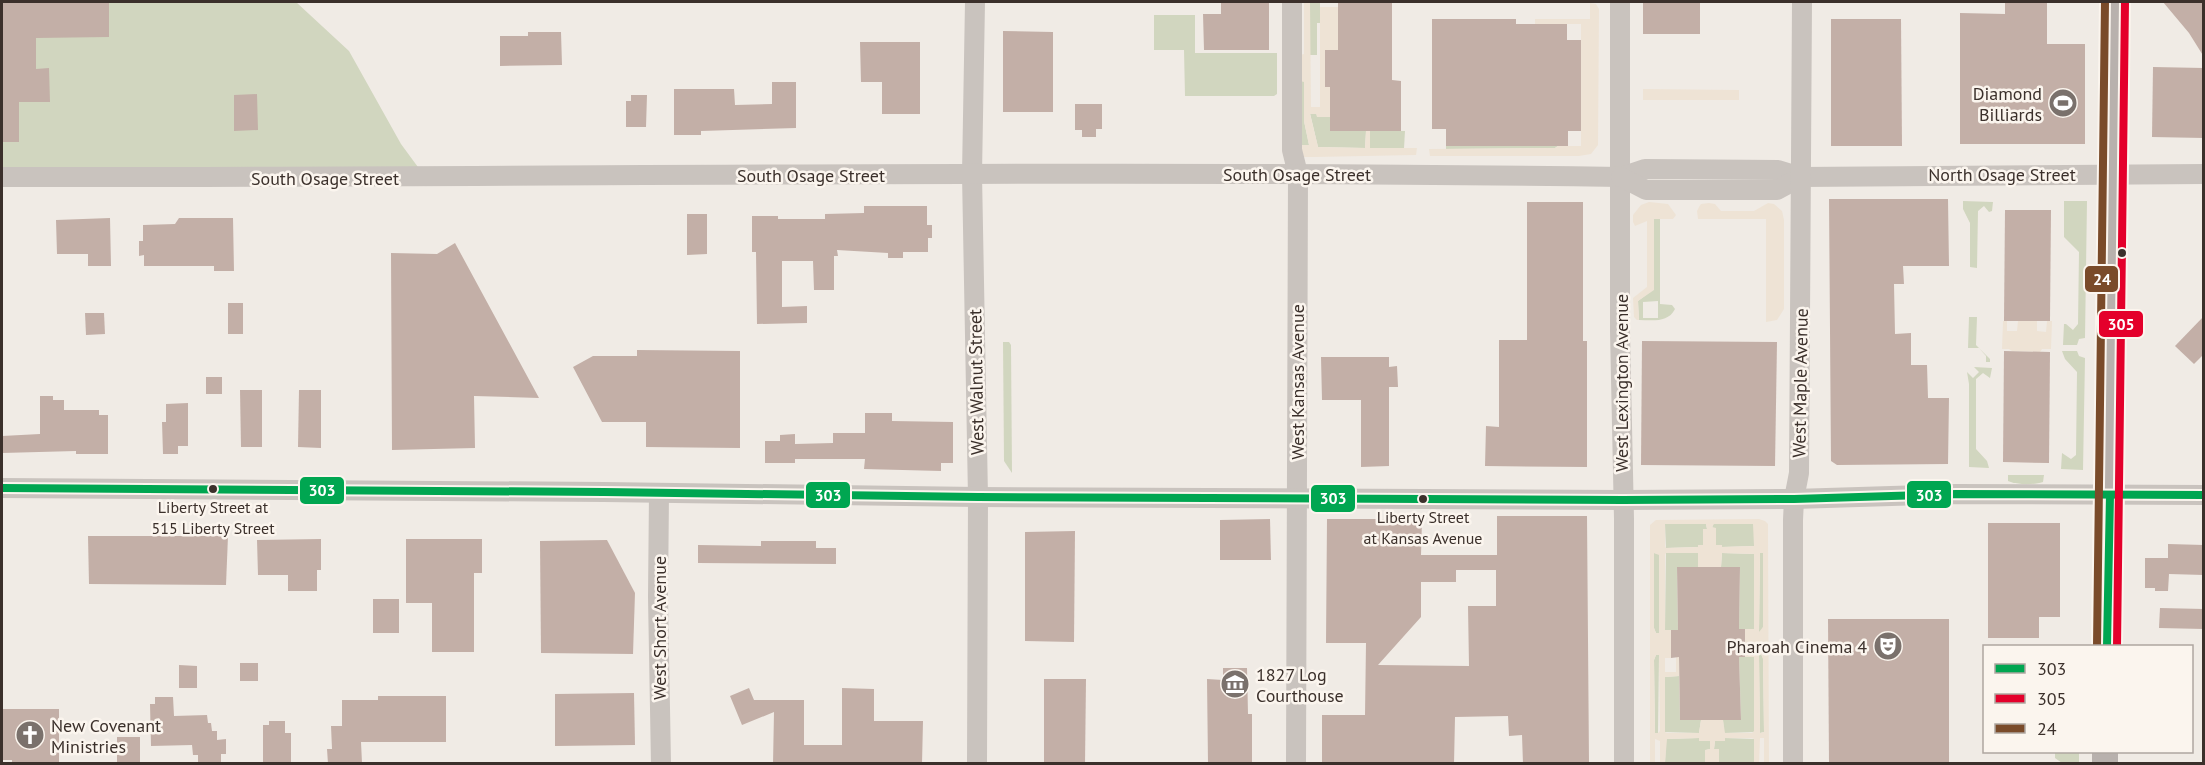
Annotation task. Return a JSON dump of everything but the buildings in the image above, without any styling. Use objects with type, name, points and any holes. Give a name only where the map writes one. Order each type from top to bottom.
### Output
[{"type":"main road","points":[[2107,645],[2115,2]]},
{"type":"street","name":"West Walnut Street","points":[[975,2],[972,174],[978,497],[977,764]]},
{"type":"street","name":"West Kansas Avenue","points":[[1292,2],[1292,155],[1298,174],[1296,764]]},
{"type":"street","name":"West Lexington Avenue","points":[[1620,2],[1624,764]]},
{"type":"street","name":"West Maple Avenue","points":[[1793,764],[1794,499],[1799,473],[1802,2]]},
{"type":"street","name":"North Osage Street","points":[[1621,177],[1645,169],[1778,170],[1801,177],[2204,174]]},
{"type":"street","name":"South Osage Street","points":[[2,177],[438,178],[972,174],[1621,177]]},
{"type":"street","points":[[2,489],[1623,500],[1794,499],[1956,494],[2204,495]]},
{"type":"street","name":"West Short Avenue","points":[[659,493],[661,764]]},
{"type":"green space","points":[[2,2],[296,2],[349,51],[401,144],[426,178],[2,177]]},
{"type":"green space","points":[[1310,2],[1320,2],[1320,23],[1317,23],[1317,55],[1310,55]]},
{"type":"green space","points":[[1154,15],[1195,15],[1195,53],[1277,53],[1277,94],[1274,96],[1185,96],[1184,50],[1154,50]]},
{"type":"green space","points":[[1300,81],[1304,81],[1304,121],[1309,145],[1300,145]]},
{"type":"green space","points":[[1310,113],[1317,114],[1317,117],[1330,117],[1330,131],[1366,131],[1365,148],[1318,147]]},
{"type":"green space","points":[[1370,131],[1405,131],[1404,148],[1369,148]]},
{"type":"green space","points":[[1446,146],[1558,146],[1555,148],[1446,149]]},
{"type":"green space","points":[[1963,201],[1993,202],[1992,211],[1989,212],[1984,206],[1978,211],[1977,268],[1970,267],[1970,223],[1963,209]]},
{"type":"green space","points":[[2064,201],[2087,201],[2085,338],[2079,339],[2077,345],[2063,345],[2064,324],[2073,330],[2078,324],[2079,252],[2064,237]]},
{"type":"green space","points":[[1654,219],[1660,219],[1660,304],[1672,305],[1675,309],[1664,319],[1639,320],[1638,301],[1654,289]],"holes":[[[1658,301],[1658,318],[1643,318],[1643,302]]]},
{"type":"green space","points":[[1969,317],[1977,317],[1976,345],[1979,348],[1968,348]]},
{"type":"green space","points":[[1003,342],[1009,342],[1011,345],[1012,473],[1004,461]]},
{"type":"green space","points":[[1979,348],[1990,359],[1990,362],[1986,362],[1986,356]]},
{"type":"green space","points":[[2062,351],[2077,351],[2079,356],[2085,358],[2083,470],[2061,469],[2062,453],[2071,459],[2076,455],[2077,372],[2065,359]]},
{"type":"green space","points":[[1974,367],[1992,368],[1990,378],[1983,373],[1976,379],[1976,449],[1987,461],[1989,468],[1969,467],[1967,372],[1973,378],[1979,372]]},
{"type":"green space","points":[[2008,475],[2044,475],[2043,482],[2026,484],[2008,481]]},
{"type":"green space","points":[[1665,524],[1706,524],[1707,529],[1703,529],[1703,545],[1666,548]]},
{"type":"green space","points":[[1713,524],[1754,524],[1754,546],[1721,547],[1716,545],[1716,529],[1712,529]]},
{"type":"green space","points":[[1654,553],[1659,554],[1659,633],[1656,633],[1654,628]]},
{"type":"green space","points":[[1666,553],[1698,553],[1698,567],[1677,567],[1678,630],[1665,630]]},
{"type":"green space","points":[[1722,553],[1754,554],[1754,629],[1739,629],[1740,567],[1721,567]]},
{"type":"green space","points":[[1760,553],[1763,553],[1763,627],[1759,632]]},
{"type":"green space","points":[[1761,654],[1763,658],[1764,732],[1760,733],[1759,655]]},
{"type":"green space","points":[[1656,655],[1659,655],[1658,733],[1655,733],[1654,660]]},
{"type":"green space","points":[[1739,657],[1754,657],[1754,732],[1724,733],[1723,720],[1741,719]]},
{"type":"green space","points":[[1679,676],[1680,720],[1701,720],[1699,733],[1665,732],[1665,677]]},
{"type":"green space","points":[[1699,738],[1700,741],[1710,741],[1710,749],[1706,750],[1705,763],[1665,763],[1666,739]]},
{"type":"green space","points":[[1724,738],[1754,739],[1754,763],[1719,763],[1714,749],[1715,741],[1724,741]]},
{"type":"green space","points":[[2055,753],[2079,753],[2079,763],[2062,763],[2055,758]]},
{"type":"shaded area","points":[[1299,2],[1300,55],[1304,54],[1304,2],[1310,2],[1311,107],[1320,107],[1320,7],[1338,7],[1338,50],[1325,50],[1325,86],[1330,87],[1330,117],[1317,117],[1316,114],[1310,114],[1318,147],[1365,148],[1366,131],[1370,131],[1370,148],[1417,148],[1416,155],[1301,157],[1299,155]],"holes":[[[1300,81],[1304,82],[1304,121],[1309,145],[1300,145]]]},
{"type":"shaded area","points":[[1590,3],[1596,4],[1599,9],[1598,145],[1591,154],[1579,156],[1430,156],[1429,149],[1581,146],[1581,24],[1535,24],[1535,19],[1590,19]]},
{"type":"shaded area","points":[[1643,89],[1739,90],[1739,100],[1643,100]]},
{"type":"shaded area","points":[[1649,202],[1668,204],[1676,215],[1673,219],[1654,219],[1654,290],[1638,301],[1639,320],[1637,320],[1634,317],[1633,298],[1647,287],[1647,221],[1635,226],[1633,215],[1641,205]]},
{"type":"shaded area","points":[[1768,203],[1774,204],[1782,211],[1784,220],[1784,309],[1777,320],[1766,322],[1766,219],[1698,219],[1697,211],[1701,204],[1715,204],[1721,211],[1754,211]]},
{"type":"shaded area","points":[[2003,321],[2007,321],[2007,331],[2017,331],[2018,321],[2037,321],[2037,331],[2046,332],[2047,321],[2052,321],[2051,349],[2042,349],[2040,352],[2002,349]]},
{"type":"shaded area","points":[[1759,519],[1768,524],[1769,763],[1764,763],[1764,738],[1760,738],[1759,763],[1754,763],[1754,739],[1752,738],[1725,738],[1725,741],[1715,741],[1714,749],[1719,749],[1719,763],[1715,764],[1705,763],[1705,750],[1710,749],[1710,741],[1699,741],[1699,738],[1667,739],[1665,763],[1660,763],[1660,741],[1655,739],[1655,763],[1650,763],[1650,525],[1656,520]],"holes":[[[1665,524],[1706,524],[1707,529],[1703,529],[1703,545],[1666,548]],[[1714,524],[1753,524],[1754,546],[1722,547],[1722,545],[1716,545],[1716,528],[1712,527]],[[1654,553],[1659,555],[1659,633],[1656,633],[1654,628]],[[1666,553],[1698,553],[1698,567],[1721,567],[1722,553],[1754,554],[1754,629],[1745,629],[1745,657],[1754,657],[1754,731],[1752,733],[1725,733],[1723,720],[1701,720],[1699,733],[1665,732],[1665,677],[1679,676],[1679,657],[1676,657],[1676,672],[1665,672],[1665,658],[1671,658],[1671,630],[1665,630]],[[1760,553],[1763,553],[1763,627],[1759,632]],[[1761,654],[1763,659],[1764,732],[1760,733],[1759,655]],[[1656,655],[1659,655],[1660,731],[1655,733],[1654,660]]]},
{"type":"transit line","name":"24","points":[[2097,645],[2105,2]]},
{"type":"transit line","name":"305","points":[[2117,645],[2125,2]]},
{"type":"transit line","name":"303","points":[[2,488],[1623,500],[1794,499],[1956,494],[2204,495]]},
{"type":"transit line","name":"303","points":[[2107,645],[2110,495]]},
{"type":"place","name":"Diamond Billiards","points":[[2063,103]]},
{"type":"place","name":"Liberty Street at 515 Liberty Street","points":[[213,489]]},
{"type":"place","name":"Liberty Street at Kansas Avenue","points":[[1423,499]]},
{"type":"place","name":"Pharoah Cinema 4","points":[[1888,646]]},
{"type":"place","name":"1827 Log Courthouse","points":[[1235,684]]},
{"type":"place","name":"New Covenant Ministries","points":[[30,735]]}]
